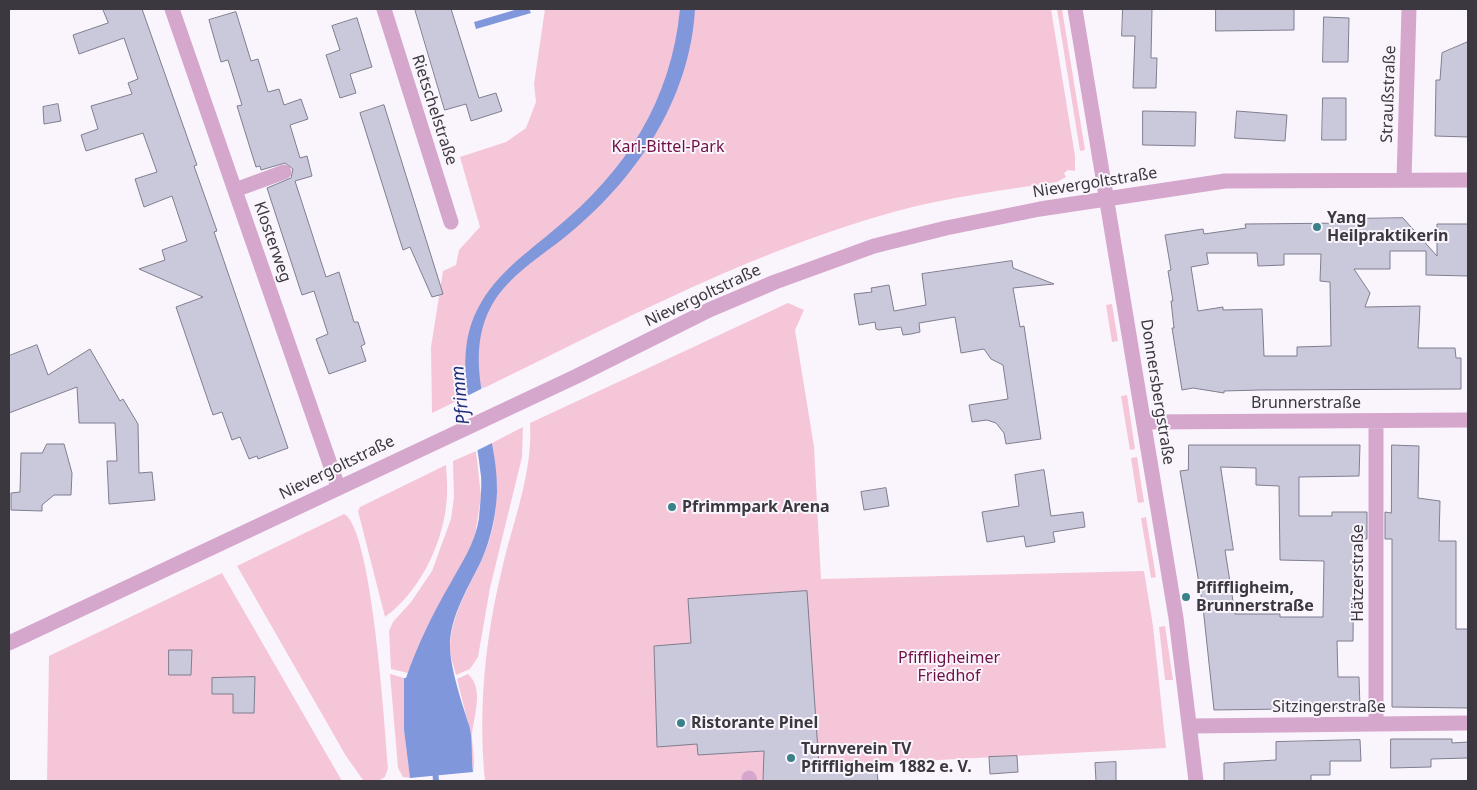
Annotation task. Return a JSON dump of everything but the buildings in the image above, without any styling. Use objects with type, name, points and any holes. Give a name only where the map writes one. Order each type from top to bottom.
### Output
[{"type":"street","name":"Klosterweg","points":[[172,9],[338,487]]},
{"type":"street","name":"Rietschelstraße","points":[[384,9],[451,222]]},
{"type":"street","name":"Donnersbergstraße","points":[[1075,9],[1176,618],[1191,726],[1196,781]]},
{"type":"street","name":"Straußstraße","points":[[1404,180],[1409,9]]},
{"type":"street","points":[[235,190],[284,172]]},
{"type":"street","name":"Nievergoltstraße","points":[[9,643],[424,446],[577,376],[709,310],[835,259],[874,246],[946,228],[1107,198],[1245,180],[1468,180]]},
{"type":"street","name":"Brunnerstraße","points":[[1144,422],[1468,420]]},
{"type":"street","name":"Hätzerstraße","points":[[1376,421],[1376,724]]},
{"type":"street","name":"Sitzingerstraße","points":[[1191,726],[1468,723]]},
{"type":"green space","name":"Karl-Bittel-Park","points":[[545,9],[1051,9],[1075,156],[1075,171],[1068,170],[1064,173],[1066,177],[1057,182],[957,198],[897,211],[837,229],[777,251],[660,302],[432,413],[431,347],[443,271],[456,265],[459,250],[480,227],[460,157],[506,142],[526,128],[536,102],[534,84]]},
{"type":"green space","points":[[1057,9],[1062,9],[1085,150],[1080,151]]},
{"type":"green space","name":"Pfrimmpark Arena","points":[[788,303],[804,310],[795,330],[814,447],[821,579],[1144,571],[1153,626],[1166,748],[844,765],[845,781],[485,781],[482,728],[487,648],[496,595],[525,479],[530,442],[530,423]]},
{"type":"green space","points":[[1112,304],[1118,341],[1112,342],[1106,305]]},
{"type":"green space","points":[[1127,395],[1135,449],[1130,450],[1121,396]]},
{"type":"green space","points":[[523,427],[522,457],[490,588],[478,657],[470,669],[456,675],[450,652],[452,631],[461,603],[490,538],[495,514],[496,479],[492,443]]},
{"type":"green space","points":[[476,451],[481,496],[475,536],[467,556],[432,618],[408,673],[391,669],[389,631],[393,622],[411,602],[432,571],[451,519],[454,497],[453,461]]},
{"type":"green space","points":[[1137,457],[1144,502],[1138,503],[1131,458]]},
{"type":"green space","points":[[446,465],[446,507],[439,538],[433,553],[426,568],[408,595],[385,617],[358,511],[360,507]]},
{"type":"green space","points":[[344,514],[354,527],[362,554],[375,632],[388,768],[385,777],[378,781],[363,780],[346,756],[237,566]]},
{"type":"green space","points":[[1146,517],[1156,577],[1151,578],[1141,518]]},
{"type":"green space","points":[[222,573],[342,781],[47,781],[49,656]]},
{"type":"green space","points":[[1165,626],[1173,680],[1165,680],[1159,627]]},
{"type":"green space","points":[[390,674],[404,678],[404,730],[410,778],[403,777],[398,768]]},
{"type":"green space","points":[[468,674],[476,687],[477,695],[472,736],[473,772],[468,723],[457,679]]},
{"type":"water","points":[[518,9],[529,9],[531,13],[476,29],[474,22]]},
{"type":"water","points":[[680,9],[695,9],[691,43],[682,75],[670,106],[654,136],[636,164],[614,191],[565,237],[526,267],[508,284],[493,303],[483,326],[479,349],[479,373],[496,468],[497,492],[494,518],[488,543],[457,613],[453,624],[450,647],[454,676],[470,730],[473,772],[410,778],[404,730],[404,678],[406,678],[432,618],[468,553],[479,518],[481,476],[465,365],[467,343],[472,322],[489,290],[516,262],[580,207],[603,183],[641,132],[667,74],[675,42]]},
{"type":"pier","points":[[485,387],[494,442],[474,452],[465,397]]},
{"type":"waterway","name":"Pfrimm","points":[[435,768],[436,781]]},
{"type":"place","name":"Yang Heilpraktikerin","points":[[1317,227]]},
{"type":"place","name":"Pfrimmpark Arena","points":[[672,507]]},
{"type":"place","name":"Pfiffligheim, Brunnerstraße","points":[[1186,597]]},
{"type":"place","name":"Ristorante Pinel","points":[[681,723]]},
{"type":"place","name":"Turnverein TV Pfiffligheim 1882 e. V.","points":[[791,758]]},
{"type":"park label","name":"Pfiffligheimer Friedhof","points":[[949,667]]}]
